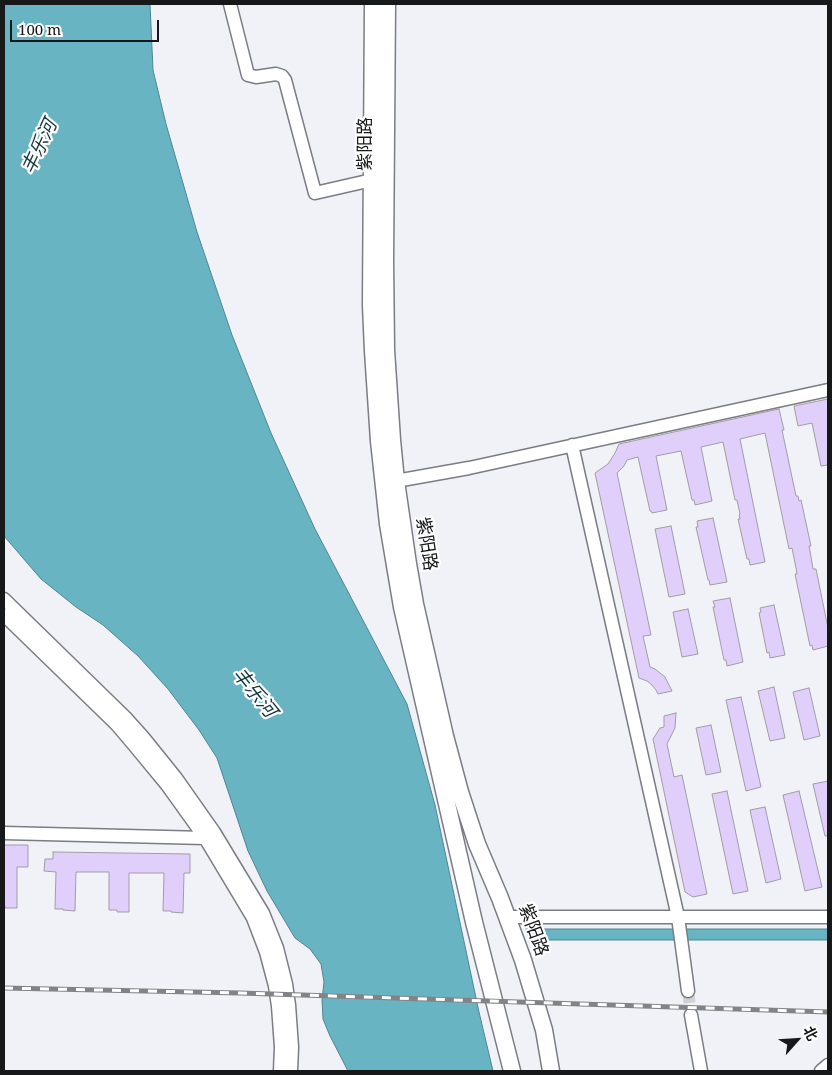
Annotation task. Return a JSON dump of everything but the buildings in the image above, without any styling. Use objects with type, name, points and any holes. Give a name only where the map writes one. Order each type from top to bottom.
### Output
[{"type":"main road","name":"紫阳路","points":[[374,4],[372,305],[375,396],[383,483],[402,607],[470,903],[512,1071]]},
{"type":"main road","name":"紫阳路","points":[[387,4],[385,314],[388,395],[396,481],[408,564],[415,604],[452,764],[477,844],[523,960],[541,1021],[552,1071]]},
{"type":"street","points":[[230,4],[248,75],[256,77],[276,74],[282,76],[285,80],[315,192],[372,180]]},
{"type":"street","points":[[396,481],[469,468],[828,390]]},
{"type":"street","points":[[572,445],[678,920],[688,991]]},
{"type":"street","points":[[4,599],[118,710],[143,737],[176,778],[214,832],[263,913],[277,948],[289,1005],[292,1040],[291,1071]]},
{"type":"street","points":[[4,614],[134,744],[167,785],[205,838],[253,918],[266,952],[278,1006],[281,1047],[280,1071]]},
{"type":"street","points":[[4,833],[205,838]]},
{"type":"street","points":[[507,917],[678,920],[828,917]]},
{"type":"street","points":[[691,1015],[701,1071]]},
{"type":"street","points":[[821,1071],[828,1065]]},
{"type":"water","name":"丰乐河","points":[[4,4],[150,4],[153,70],[166,124],[197,232],[232,335],[271,433],[315,529],[407,704],[435,805],[493,1071],[348,1071],[323,1019],[322,1000],[324,982],[321,964],[310,949],[295,938],[267,891],[248,851],[217,758],[199,730],[168,689],[138,656],[103,625],[76,607],[41,579],[4,536]]},
{"type":"water","points":[[526,929],[828,929],[828,940],[529,940]]},
{"type":"tunnel","points":[[688,991],[691,1015]]},
{"type":"railway","points":[[4,988],[240,993],[828,1012]]}]
